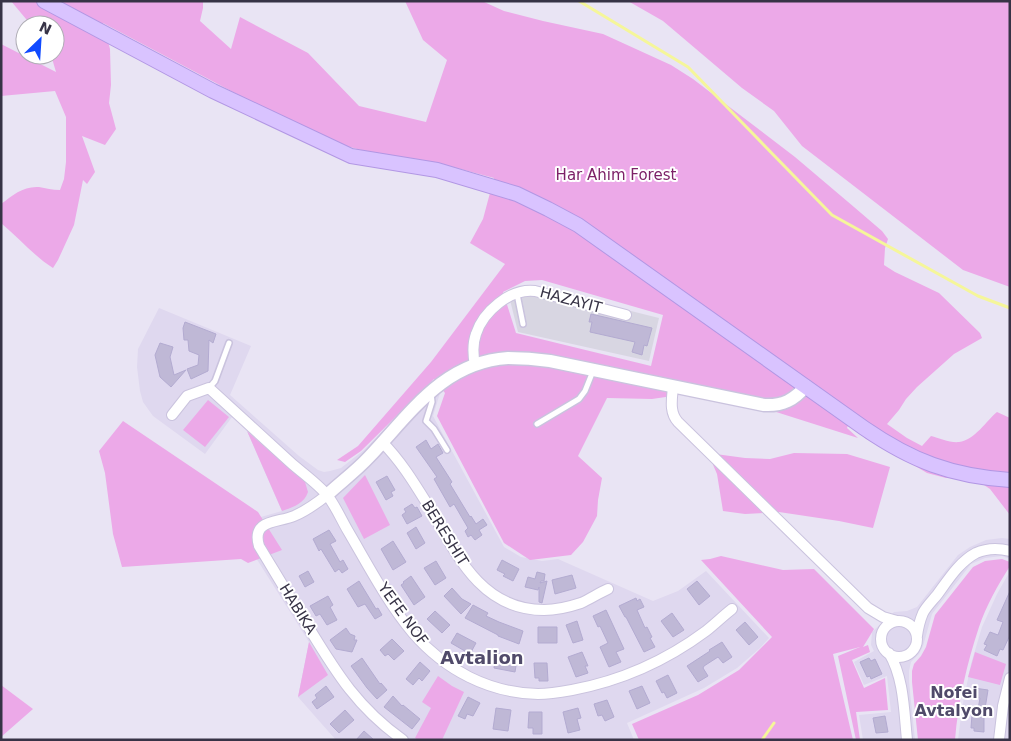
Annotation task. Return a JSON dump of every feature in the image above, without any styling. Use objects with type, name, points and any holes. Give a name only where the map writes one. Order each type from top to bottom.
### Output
[{"type":"main road","points":[[44,1],[213,91],[351,156],[437,170],[517,194],[548,209],[578,225],[881,439],[914,458],[939,468],[981,478],[1010,480]]},
{"type":"street","name":"HAZAYIT","points":[[475,365],[473,345],[480,323],[497,304],[509,296],[524,291],[533,290],[626,315]]},
{"type":"street","points":[[327,495],[360,466],[410,411],[431,391],[454,375],[488,361],[507,358],[527,358],[550,361],[772,405],[790,401],[806,386]]},
{"type":"street","points":[[673,386],[672,410],[676,421],[868,608],[883,617],[900,621],[913,627],[917,636]]},
{"type":"street","points":[[172,415],[186,396],[209,388]]},
{"type":"street","name":"YEFE NOF","points":[[209,388],[327,495],[398,614],[429,650],[447,665],[467,677],[489,686],[513,692],[539,694],[562,692],[606,682],[627,675],[667,655],[706,630],[732,609]]},
{"type":"street","name":"BERESHIT","points":[[382,442],[410,476],[460,560],[475,578],[492,593],[511,604],[532,610],[555,610],[581,603],[608,588]]},
{"type":"street","name":"HABIKA","points":[[327,495],[300,514],[271,521],[263,526],[258,533],[257,541],[344,683],[367,710],[402,740]]},
{"type":"street","points":[[899,677],[903,664],[916,646],[920,620],[926,608],[957,569],[977,552],[987,549],[1010,551]]},
{"type":"street","points":[[868,608],[878,624],[883,645],[894,661],[899,677],[907,740]]},
{"type":"street","points":[[882,638],[885,628],[890,623],[915,616],[926,608]]},
{"type":"street","points":[[889,653],[899,656],[909,654]]},
{"type":"street","points":[[999,740],[1003,706],[1010,678]]},
{"type":"lane","points":[[517,294],[523,324]]},
{"type":"lane","points":[[209,388],[215,381],[229,343]]},
{"type":"lane","points":[[538,424],[579,399],[593,370]]},
{"type":"lane","points":[[431,391],[432,402],[426,421],[434,429],[447,450]]},
{"type":"shaded area","points":[[531,286],[659,318],[649,361],[518,332],[508,292],[521,287]]},
{"type":"shaded area","name":"Avtalion","points":[[159,308],[251,346],[230,395],[299,456],[318,470],[324,472],[341,468],[364,450],[432,380],[440,393],[433,416],[504,547],[521,557],[542,561],[558,559],[653,601],[678,591],[706,571],[769,638],[737,668],[704,688],[627,723],[634,740],[336,740],[298,697],[309,642],[239,531],[243,522],[282,511],[247,431],[232,417],[205,454],[153,416],[143,402],[137,367],[138,349]]},
{"type":"shaded area","points":[[1010,539],[1010,559],[1002,556],[985,558],[971,564],[932,614],[923,646],[919,654],[911,662],[909,682],[915,740],[863,740],[859,715],[891,712],[887,676],[864,685],[854,662],[874,651],[871,645],[872,632],[894,612],[907,611],[917,607],[958,555],[986,540]]},
{"type":"shaded area","points":[[1010,571],[1010,740],[958,740],[971,664],[982,627]]},
{"type":"green space","name":"Har Ahim Forest","points":[[11,1],[203,1],[200,21],[231,49],[240,17],[308,53],[359,106],[426,122],[447,60],[423,40],[405,1],[482,1],[504,11],[603,34],[671,65],[693,79],[795,157],[882,231],[888,239],[885,248],[884,265],[939,293],[980,333],[982,338],[954,354],[917,387],[887,424],[922,446],[931,436],[952,442],[965,441],[975,434],[997,412],[1010,418],[1010,515],[990,489],[984,485],[927,473],[882,446],[866,439],[849,423],[847,428],[858,438],[742,401],[686,394],[652,399],[607,398],[578,456],[602,478],[597,516],[583,542],[571,555],[530,560],[504,543],[437,416],[445,393],[434,379],[361,451],[345,462],[337,460],[358,446],[431,362],[505,264],[470,243],[483,219],[494,178],[453,167],[361,150],[339,144],[278,116],[103,23],[110,49],[111,85],[109,103],[116,129],[105,145],[82,136],[95,172],[87,184],[83,180],[74,225],[53,268],[1,223],[1,204],[18,192],[28,188],[39,187],[60,190],[64,179],[66,162],[66,117],[55,91],[1,96],[1,44],[15,51],[15,65],[42,65],[56,72],[54,65],[65,65],[65,15],[23,15]],"holes":[[[542,280],[663,315],[651,366],[516,333],[503,292],[525,281]]]},
{"type":"green space","points":[[628,1],[1010,1],[1010,287],[963,270],[802,146],[774,111],[742,88],[663,21]]},
{"type":"green space","points":[[208,400],[229,417],[205,447],[183,430]]},
{"type":"green space","points":[[123,421],[258,512],[282,550],[248,563],[241,559],[122,567],[113,534],[105,473],[99,451]]},
{"type":"green space","points":[[247,431],[305,482],[308,492],[301,502],[282,511]]},
{"type":"green space","points":[[708,453],[770,459],[794,453],[847,454],[890,467],[873,528],[779,512],[745,514],[723,511],[717,474]]},
{"type":"green space","points":[[365,475],[390,525],[364,539],[343,498]]},
{"type":"green space","points":[[721,556],[783,570],[814,569],[874,629],[863,647],[868,645],[870,652],[852,660],[864,688],[885,678],[888,710],[856,712],[860,740],[856,740],[838,656],[860,647],[833,654],[853,740],[639,740],[632,724],[698,695],[739,670],[772,637],[701,560]]},
{"type":"green space","points":[[1002,559],[1010,562],[1010,566],[989,603],[975,641],[961,697],[955,740],[918,740],[912,671],[914,664],[926,647],[935,615],[973,567],[985,561]]},
{"type":"green space","points":[[309,642],[328,675],[298,697]]},
{"type":"green space","points":[[975,652],[1006,664],[1000,685],[968,677]]},
{"type":"green space","points":[[438,676],[464,692],[442,740],[418,740],[415,738],[431,708],[422,702]]},
{"type":"green space","points":[[1,685],[33,709],[1,737]]},
{"type":"building","points":[[591,314],[652,328],[647,346],[644,345],[642,355],[632,352],[635,342],[590,332],[592,322],[589,322]]},
{"type":"building","points":[[185,322],[216,334],[213,343],[209,340],[208,371],[191,379],[187,369],[198,365],[199,355],[189,351],[188,340],[184,340],[183,328]]},
{"type":"building","points":[[160,343],[173,347],[170,357],[174,375],[186,370],[171,387],[160,377],[155,355]]},
{"type":"building","points":[[426,440],[431,449],[438,444],[443,453],[436,457],[452,482],[450,484],[470,517],[476,524],[483,519],[487,525],[479,530],[482,535],[475,540],[471,535],[468,537],[465,531],[468,528],[454,504],[450,507],[434,479],[437,477],[416,447]]},
{"type":"building","points":[[387,476],[395,490],[391,492],[393,496],[386,500],[376,482]]},
{"type":"building","points":[[412,504],[415,508],[417,507],[422,516],[407,524],[402,515],[406,512],[404,509]]},
{"type":"building","points":[[416,527],[425,543],[416,549],[407,533]]},
{"type":"building","points":[[329,530],[336,541],[330,544],[340,562],[343,560],[348,569],[342,573],[339,569],[335,572],[321,549],[319,551],[313,539]]},
{"type":"building","points":[[393,541],[406,562],[393,570],[381,549]]},
{"type":"building","points":[[502,560],[519,569],[513,581],[503,576],[505,574],[497,570]]},
{"type":"building","points":[[436,561],[446,578],[435,585],[424,568]]},
{"type":"building","points":[[308,571],[314,582],[305,587],[299,576]]},
{"type":"building","points":[[537,572],[545,574],[544,581],[540,583],[547,581],[542,603],[539,602],[539,587],[538,590],[525,587],[528,577],[535,579]]},
{"type":"building","points":[[572,575],[576,588],[555,594],[552,580]]},
{"type":"building","points":[[411,576],[425,597],[414,605],[401,585]]},
{"type":"building","points":[[359,581],[376,609],[378,608],[382,615],[375,619],[365,604],[358,607],[347,589]]},
{"type":"building","points":[[697,581],[710,596],[699,605],[687,589]]},
{"type":"building","points":[[452,588],[462,599],[471,604],[461,614],[444,596]]},
{"type":"building","points":[[1010,591],[1010,635],[1003,650],[1000,649],[997,656],[984,650],[987,645],[984,644],[990,632],[998,635],[1003,622],[997,620]]},
{"type":"building","points":[[328,596],[333,605],[330,607],[337,620],[327,625],[320,614],[316,616],[310,606]]},
{"type":"building","points":[[636,598],[637,601],[640,599],[644,607],[637,610],[645,628],[647,627],[652,637],[650,638],[655,647],[644,652],[619,606]]},
{"type":"building","points":[[473,605],[488,613],[486,616],[523,631],[519,644],[498,636],[465,618]]},
{"type":"building","points":[[606,610],[624,649],[616,652],[621,662],[609,667],[600,647],[608,643],[593,616]]},
{"type":"building","points":[[435,611],[450,625],[442,633],[427,619]]},
{"type":"building","points":[[672,613],[684,630],[673,637],[661,621]]},
{"type":"building","points":[[577,621],[583,640],[573,643],[566,625]]},
{"type":"building","points":[[745,622],[758,637],[749,645],[736,630]]},
{"type":"building","points":[[538,627],[557,627],[557,643],[538,643]]},
{"type":"building","points":[[346,628],[350,634],[355,636],[354,640],[357,640],[352,652],[336,649],[330,640]]},
{"type":"building","points":[[457,633],[476,643],[470,654],[451,643]]},
{"type":"building","points":[[392,639],[404,651],[394,660],[388,654],[385,656],[380,650]]},
{"type":"building","points":[[722,642],[732,657],[723,663],[718,657],[704,666],[703,668],[708,676],[698,682],[687,666]]},
{"type":"building","points":[[582,652],[588,666],[585,666],[588,673],[576,677],[568,657]]},
{"type":"building","points":[[496,653],[504,654],[504,658],[517,660],[515,672],[494,668]]},
{"type":"building","points":[[362,658],[380,684],[387,690],[377,699],[351,666]]},
{"type":"building","points":[[869,658],[871,661],[875,659],[882,674],[871,679],[870,676],[867,677],[860,662]]},
{"type":"building","points":[[420,662],[430,671],[422,681],[419,678],[413,685],[406,679]]},
{"type":"building","points":[[534,663],[547,663],[548,681],[539,681],[539,678],[535,678]]},
{"type":"building","points":[[668,675],[677,693],[667,698],[656,681]]},
{"type":"building","points":[[326,686],[334,697],[317,709],[312,702],[317,698],[315,695]]},
{"type":"building","points":[[642,686],[650,703],[637,709],[629,691]]},
{"type":"building","points":[[974,688],[988,690],[984,715],[984,732],[974,731],[974,728],[971,728],[972,714],[977,715],[980,698],[972,697]]},
{"type":"building","points":[[393,696],[402,706],[420,719],[412,729],[384,707]]},
{"type":"building","points":[[468,697],[480,703],[473,716],[467,714],[465,719],[458,716]]},
{"type":"building","points":[[607,700],[614,717],[605,721],[602,715],[598,716],[594,704]]},
{"type":"building","points":[[496,708],[511,710],[508,731],[493,729]]},
{"type":"building","points":[[578,708],[581,718],[577,719],[580,730],[568,733],[563,712]]},
{"type":"building","points":[[345,710],[354,720],[339,733],[330,724]]},
{"type":"building","points":[[529,712],[542,712],[542,734],[533,734],[533,728],[528,728]]},
{"type":"building","points":[[885,716],[888,732],[876,733],[873,718]]},
{"type":"building","points":[[364,731],[374,740],[356,740]]},
{"type":"waterway","points":[[579,1],[688,67],[832,215],[978,296],[1010,308]]},
{"type":"waterway","points":[[762,740],[774,723]]},
{"type":"district","name":"Avtalion","points":[[482,657]]},
{"type":"district","name":"Nofei Avtalyon","points":[[954,701]]}]
